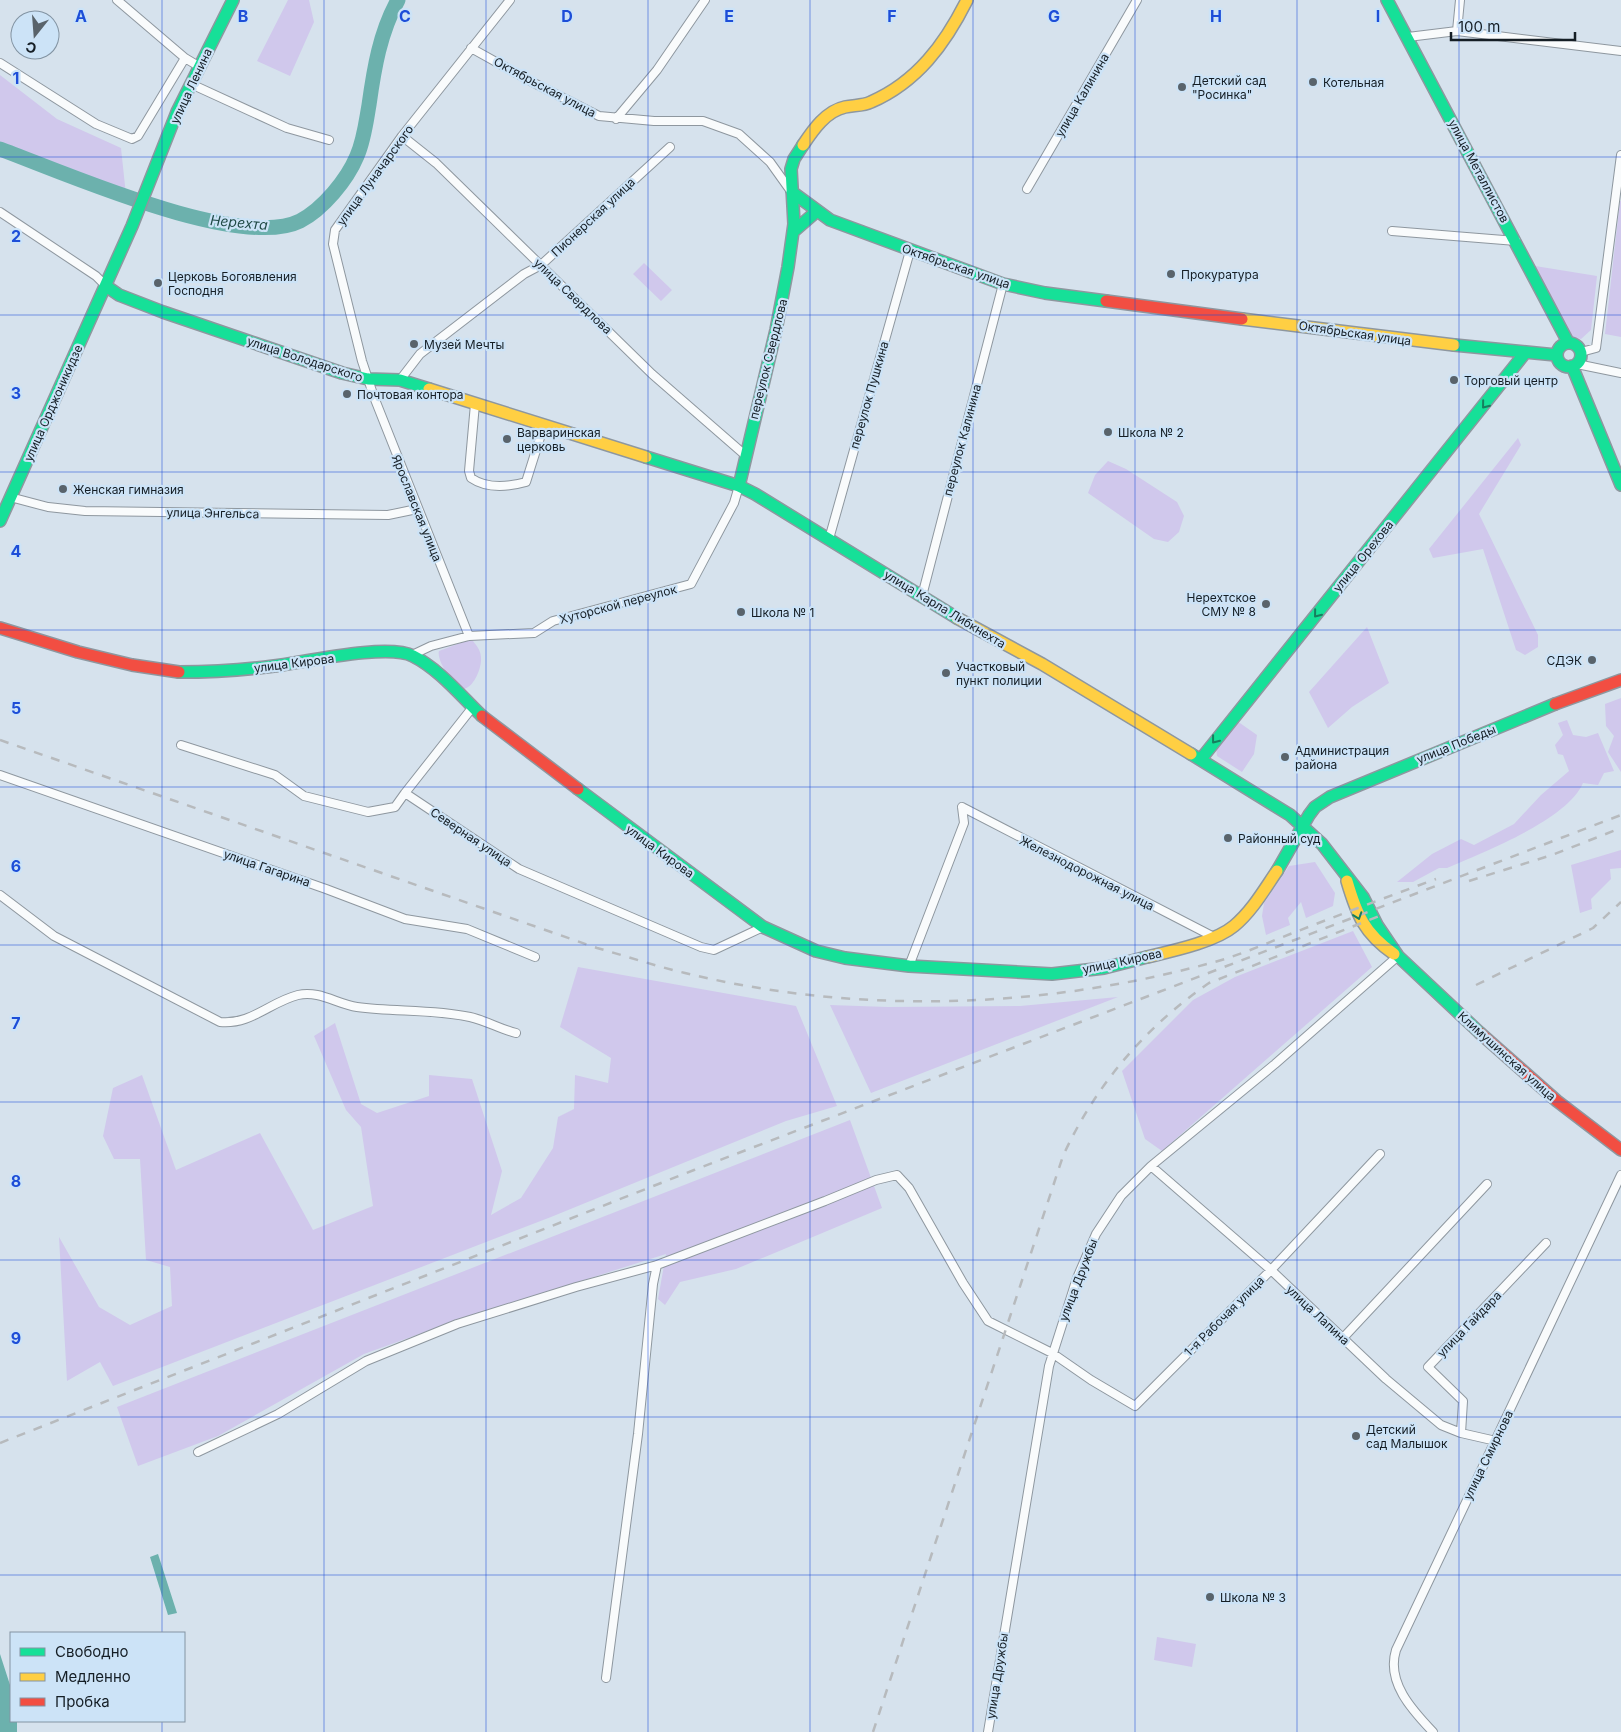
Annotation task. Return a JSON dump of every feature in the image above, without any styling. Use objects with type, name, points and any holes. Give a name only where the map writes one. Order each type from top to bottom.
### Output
[{"type":"main road","name":"улица Ленина","points":[[106,286],[191,84],[233,0]]},
{"type":"main road","name":"переулок Свердлова","points":[[739,486],[745,455],[776,337],[794,231],[792,164],[798,151],[828,116],[839,108],[870,102],[910,79],[942,43],[967,0]]},
{"type":"main road","name":"улица Металлистов","points":[[1387,0],[1568,342]]},
{"type":"main road","name":"Октябрьская улица","points":[[792,192],[830,220],[1003,284],[1045,293],[1420,342],[1556,355]]},
{"type":"main road","points":[[794,231],[817,211]]},
{"type":"main road","name":"улица Володарского","points":[[106,286],[119,295],[163,312],[342,373],[368,379],[400,380],[739,486]]},
{"type":"main road","name":"улица Орджоникидзе","points":[[0,521],[106,286]]},
{"type":"main road","points":[[1568,342],[1576,345],[1581,352],[1580,358],[1574,365],[1561,364],[1556,355],[1561,345],[1568,342]]},
{"type":"main road","name":"улица Орехова","points":[[1201,759],[1525,353]]},
{"type":"main road","points":[[1574,365],[1621,485]]},
{"type":"main road","name":"улица Карла Либкнехта","points":[[739,486],[970,625],[1042,664],[1201,759],[1290,815],[1304,826]]},
{"type":"main road","name":"улица Кирова","points":[[0,628],[78,652],[172,672],[211,672],[272,666],[384,650],[412,655],[431,668],[472,708],[600,807],[763,927],[816,951],[845,958],[909,966],[1052,974],[1104,968],[1157,955],[1214,937],[1234,926],[1254,905],[1304,826]]},
{"type":"main road","name":"улица Победы","points":[[1304,826],[1315,807],[1344,790],[1567,699],[1621,680]]},
{"type":"main road","name":"Климушинская улица","points":[[1304,826],[1343,869],[1360,923],[1376,943],[1398,956],[1507,1058],[1557,1101],[1621,1150]]},
{"type":"street","points":[[117,0],[185,58],[200,67]]},
{"type":"street","name":"улица Луначарского","points":[[368,379],[333,237],[335,230],[402,136],[510,0]]},
{"type":"street","points":[[616,119],[657,70],[706,0]]},
{"type":"street","name":"улица Калинина","points":[[1028,189],[1137,0]]},
{"type":"street","points":[[1457,31],[1460,0]]},
{"type":"street","points":[[1408,37],[1457,31],[1621,51]]},
{"type":"street","name":"Октябрьская улица","points":[[471,48],[591,112],[616,119],[654,122],[703,121],[738,134],[770,162],[792,192]]},
{"type":"street","points":[[0,63],[96,124],[125,138],[132,139],[138,136],[185,58]]},
{"type":"street","points":[[191,84],[287,128],[329,140]]},
{"type":"street","name":"улица Свердлова","points":[[402,136],[436,163],[652,374],[745,455]]},
{"type":"street","name":"Пионерская улица","points":[[400,380],[420,354],[524,274],[541,265],[670,147]]},
{"type":"street","points":[[1581,352],[1596,348],[1621,154]]},
{"type":"street","points":[[0,212],[96,276],[106,286]]},
{"type":"street","points":[[1392,231],[1516,241]]},
{"type":"street","name":"переулок Пушкина","points":[[829,539],[910,251]]},
{"type":"street","name":"переулок Калинина","points":[[922,596],[1003,284]]},
{"type":"street","points":[[1574,365],[1621,373]]},
{"type":"street","name":"Ярославская улица","points":[[368,379],[417,509],[469,636]]},
{"type":"street","points":[[475,404],[469,471],[471,478],[476,482],[503,487],[526,482],[544,425]]},
{"type":"street","name":"Хуторской переулок","points":[[412,655],[431,646],[469,636],[534,633],[553,621],[691,584],[734,504],[739,486]]},
{"type":"street","name":"улица Энгельса","points":[[10,497],[48,507],[85,511],[388,515],[417,509]]},
{"type":"street","points":[[181,745],[275,776],[304,796],[368,812],[395,806],[472,708]]},
{"type":"street","name":"улица Гагарина","points":[[0,774],[405,919],[467,929],[535,956]]},
{"type":"street","name":"Северная улица","points":[[405,793],[519,869],[701,947],[714,950],[763,927]]},
{"type":"street","name":"Железнодорожная улица","points":[[909,966],[964,823],[962,808],[1214,937]]},
{"type":"street","points":[[0,895],[54,936],[220,1022],[232,1023],[245,1020],[298,995],[319,995],[355,1007],[435,1012],[470,1017],[516,1033]]},
{"type":"street","name":"улица Дружбы","points":[[988,1732],[1041,1408],[1052,1353],[1077,1278],[1096,1234],[1122,1196],[1151,1166],[1275,1064],[1398,956]]},
{"type":"street","name":"1-я Рабочая улица","points":[[1052,1353],[1091,1380],[1135,1406],[1271,1270],[1380,1154]]},
{"type":"street","name":"улица Лапина","points":[[1151,1166],[1271,1270],[1386,1379],[1441,1426],[1496,1441]]},
{"type":"street","points":[[198,1452],[278,1414],[372,1359],[458,1324],[576,1287],[657,1265],[876,1180],[897,1175],[909,1188],[963,1283],[988,1321],[1052,1353]]},
{"type":"street","name":"улица Смирнова","points":[[1433,1732],[1416,1714],[1399,1688],[1393,1673],[1392,1661],[1459,1514],[1496,1441],[1621,1175]]},
{"type":"street","points":[[1343,1338],[1487,1184]]},
{"type":"street","name":"улица Гайдара","points":[[1461,1433],[1463,1401],[1428,1367],[1546,1243]]},
{"type":"street","points":[[606,1678],[638,1434],[652,1284],[657,1265]]},
{"type":"shaded area","points":[[288,0],[309,0],[314,22],[290,76],[257,61]]},
{"type":"shaded area","points":[[0,75],[57,119],[121,148],[126,195],[0,149]]},
{"type":"shaded area","points":[[1621,201],[1621,337],[1605,334]]},
{"type":"shaded area","points":[[644,263],[672,290],[661,301],[633,274]]},
{"type":"shaded area","points":[[1529,265],[1597,276],[1591,330],[1581,339],[1567,336]]},
{"type":"shaded area","points":[[1518,438],[1521,445],[1479,514],[1538,635],[1538,647],[1525,655],[1516,650],[1483,549],[1433,558],[1429,549]]},
{"type":"shaded area","points":[[1108,461],[1126,469],[1177,502],[1184,516],[1179,532],[1168,542],[1154,539],[1088,493],[1095,475]]},
{"type":"shaded area","points":[[1367,627],[1389,683],[1352,707],[1328,728],[1309,692]]},
{"type":"shaded area","points":[[468,640],[473,641],[479,649],[481,662],[473,682],[470,686],[462,689],[446,673],[440,661],[439,651]]},
{"type":"shaded area","points":[[1621,698],[1621,772],[1608,752],[1614,736],[1606,726],[1605,704]]},
{"type":"shaded area","points":[[1567,720],[1573,735],[1586,737],[1598,733],[1614,771],[1604,773],[1598,785],[1583,783],[1574,797],[1560,810],[1543,822],[1502,844],[1447,868],[1439,868],[1413,882],[1397,882],[1432,854],[1461,839],[1474,845],[1514,824],[1541,795],[1569,771],[1563,755],[1558,754],[1555,745],[1563,735],[1558,723]]},
{"type":"shaded area","points":[[1237,721],[1257,735],[1254,754],[1242,772],[1217,756],[1216,747]]},
{"type":"shaded area","points":[[1621,850],[1621,868],[1610,869],[1611,879],[1591,899],[1592,909],[1580,913],[1571,865]]},
{"type":"shaded area","points":[[1315,862],[1335,893],[1333,906],[1306,918],[1301,902],[1288,918],[1290,925],[1266,935],[1262,916],[1264,903],[1289,866]]},
{"type":"shaded area","points":[[1353,931],[1372,967],[1162,1151],[1145,1139],[1122,1071],[1193,1000],[1235,977]]},
{"type":"shaded area","points":[[578,967],[796,1006],[837,1106],[786,1121],[551,1217],[113,1386],[100,1362],[67,1381],[59,1237],[99,1307],[130,1325],[172,1306],[170,1267],[146,1260],[140,1159],[114,1159],[103,1136],[113,1088],[142,1075],[176,1170],[260,1133],[313,1230],[373,1206],[361,1127],[346,1110],[314,1036],[335,1023],[361,1104],[377,1113],[429,1096],[429,1075],[472,1079],[502,1171],[491,1215],[521,1198],[553,1148],[558,1117],[574,1109],[575,1075],[608,1083],[611,1058],[560,1027]]},
{"type":"shaded area","points":[[1118,997],[871,1093],[830,1005],[888,1007],[1020,1006]]},
{"type":"shaded area","points":[[850,1120],[882,1208],[736,1269],[680,1282],[665,1305],[658,1299],[666,1254],[458,1320],[364,1354],[218,1436],[138,1466],[117,1407]]},
{"type":"shaded area","points":[[158,1554],[177,1613],[168,1615],[150,1557]]},
{"type":"shaded area","points":[[1157,1637],[1196,1644],[1192,1667],[1154,1660]]},
{"type":"shaded area","points":[[0,1654],[10,1685],[10,1722],[17,1722],[17,1732],[0,1732]]},
{"type":"waterway","name":"Нерехта","points":[[0,149],[107,190],[195,217],[237,226],[272,227],[300,221],[309,216],[326,201],[341,184],[357,156],[364,131],[382,38],[398,0]]},
{"type":"railway","points":[[0,740],[597,948],[685,973],[752,987],[819,996],[887,1001],[956,1001],[1024,997],[1092,988],[1159,976],[1234,956],[1436,879]]},
{"type":"railway","points":[[0,1443],[694,1170],[1621,815]]},
{"type":"railway","points":[[1469,881],[1552,855],[1621,828]]},
{"type":"railway","points":[[1476,985],[1593,928],[1621,902]]},
{"type":"railway","points":[[873,1732],[1063,1156],[1090,1106],[1106,1082],[1143,1039],[1186,1000],[1209,983],[1382,915]]},
{"type":"traffic: fast","points":[[0,521],[132,226],[177,112],[233,0]]},
{"type":"traffic: fast","points":[[1387,0],[1568,342]]},
{"type":"traffic: fast","points":[[739,486],[776,330],[788,267],[794,224],[791,169],[794,159],[803,145]]},
{"type":"traffic: fast","points":[[792,192],[830,220],[1003,284],[1045,293],[1106,301]]},
{"type":"traffic: fast","points":[[794,231],[817,211]]},
{"type":"traffic: fast","points":[[106,286],[119,295],[163,312],[342,373],[368,379],[400,380],[429,389]]},
{"type":"traffic: fast","points":[[1569,343],[1578,346],[1581,355],[1578,364],[1569,367],[1560,364],[1557,355],[1560,346],[1569,343]]},
{"type":"traffic: fast","points":[[1454,345],[1556,355]]},
{"type":"traffic: fast","points":[[1201,759],[1525,353]]},
{"type":"traffic: fast","points":[[1572,366],[1621,485]]},
{"type":"traffic: fast","points":[[646,457],[739,486],[755,494],[957,618]]},
{"type":"traffic: fast","points":[[179,672],[262,667],[366,652],[401,653],[423,661],[449,683],[482,716]]},
{"type":"traffic: fast","points":[[1277,871],[1309,815],[1315,807],[1330,797],[1555,704]]},
{"type":"traffic: fast","points":[[1191,754],[1290,815],[1322,844],[1363,897],[1377,925],[1398,956],[1480,1033]]},
{"type":"traffic: fast","points":[[578,789],[763,927],[816,951],[845,958],[909,966],[1052,974],[1104,968],[1147,957]]},
{"type":"traffic: slow","points":[[803,145],[816,127],[838,109],[871,102],[887,94],[916,73],[949,32],[967,0]]},
{"type":"traffic: slow","points":[[1242,319],[1454,345]]},
{"type":"traffic: slow","points":[[429,389],[646,457]]},
{"type":"traffic: slow","points":[[957,618],[1042,664],[1191,754]]},
{"type":"traffic: slow","points":[[1147,957],[1193,945],[1226,932],[1246,914],[1277,871]]},
{"type":"traffic: slow","points":[[1347,881],[1354,904],[1363,922],[1375,939],[1394,954]]},
{"type":"traffic: jam","points":[[1106,301],[1242,319]]},
{"type":"traffic: jam","points":[[0,628],[78,652],[132,665],[179,672]]},
{"type":"traffic: jam","points":[[1555,704],[1621,680]]},
{"type":"traffic: jam","points":[[482,716],[578,789]]},
{"type":"traffic: jam","points":[[1480,1033],[1557,1101],[1621,1150]]},
{"type":"place","name":"Котельная","points":[[1313,82]]},
{"type":"place","name":"Детский сад \"Росинка\"","points":[[1182,87]]},
{"type":"place","name":"Прокуратура","points":[[1171,274]]},
{"type":"place","name":"Церковь Богоявления Господня","points":[[158,283]]},
{"type":"place","name":"Музей Мечты","points":[[414,344]]},
{"type":"place","name":"Торговый центр","points":[[1454,380]]},
{"type":"place","name":"Почтовая контора","points":[[347,394]]},
{"type":"place","name":"Школа № 2","points":[[1108,432]]},
{"type":"place","name":"Варваринская церковь","points":[[507,439]]},
{"type":"place","name":"Женская гимназия","points":[[63,489]]},
{"type":"place","name":"Нерехтское СМУ № 8","points":[[1266,604]]},
{"type":"place","name":"Школа № 1","points":[[741,612]]},
{"type":"place","name":"СДЭК","points":[[1592,660]]},
{"type":"place","name":"Участковый пункт полиции","points":[[946,673]]},
{"type":"place","name":"Администрация района","points":[[1285,757]]},
{"type":"place","name":"Районный суд","points":[[1228,838]]},
{"type":"place","name":"Детский сад Малышок","points":[[1356,1436]]},
{"type":"place","name":"Школа № 3","points":[[1210,1597]]}]
